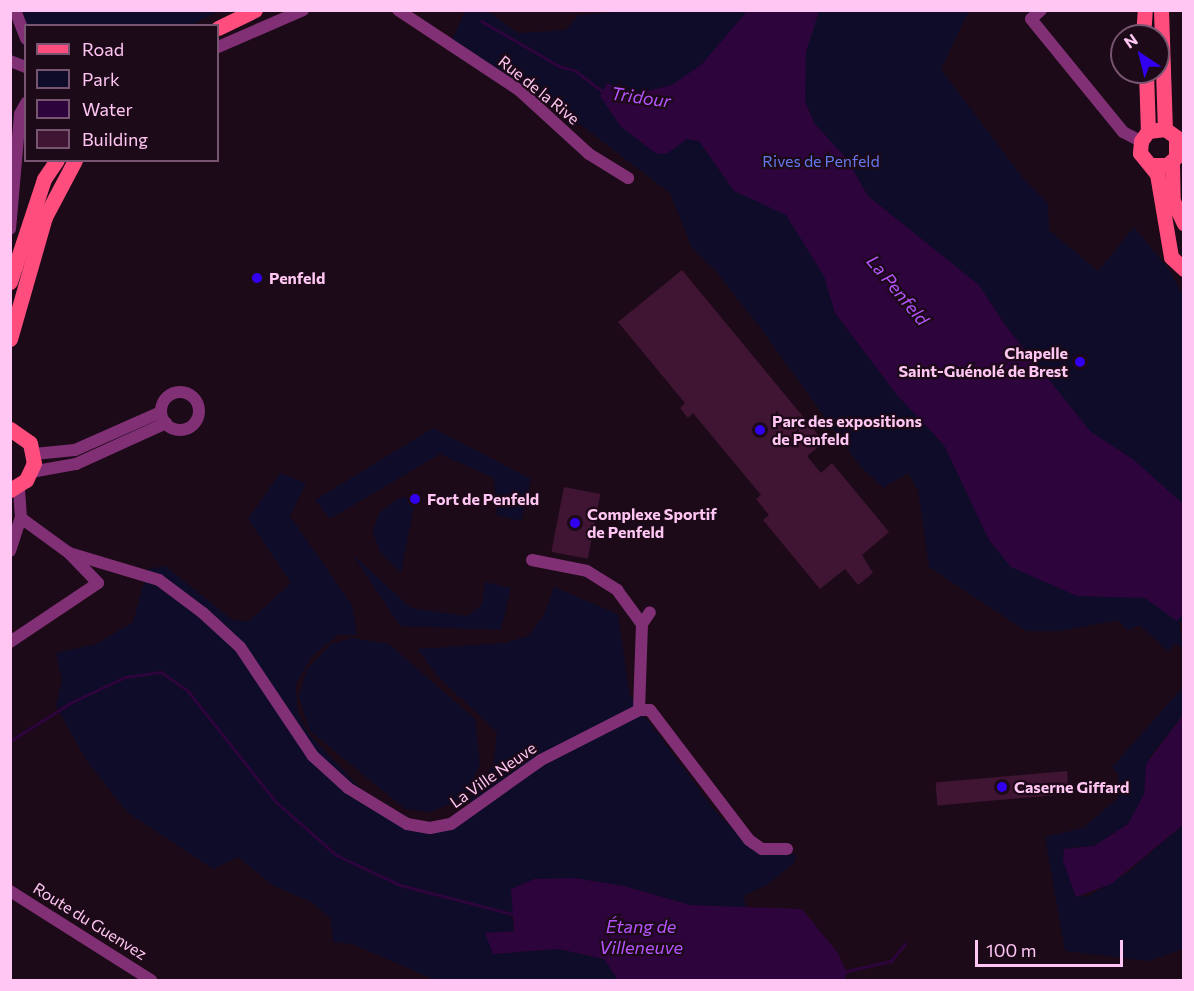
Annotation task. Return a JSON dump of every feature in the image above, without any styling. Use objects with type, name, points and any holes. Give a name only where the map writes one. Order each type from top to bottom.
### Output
[{"type":"main road","points":[[219,28],[255,10]]},
{"type":"main road","points":[[1161,10],[1166,129],[1178,144],[1172,162],[1173,201],[1184,224]]},
{"type":"main road","points":[[1146,84],[1145,136],[1140,153],[1151,165],[1174,263],[1184,269]]},
{"type":"main road","points":[[1145,136],[1166,129]]},
{"type":"main road","points":[[10,282],[44,179],[56,162]]},
{"type":"main road","points":[[10,339],[45,217],[74,162]]},
{"type":"main road","points":[[1151,165],[1172,162]]},
{"type":"main road","points":[[1170,245],[1184,233]]},
{"type":"main road","points":[[11,426],[30,443],[34,454],[31,472],[15,488]]},
{"type":"street","points":[[15,10],[24,34]]},
{"type":"street","points":[[219,47],[303,10]]},
{"type":"street","name":"Rue de la Rive","points":[[398,10],[519,90],[590,154],[628,178]]},
{"type":"street","points":[[1041,10],[1031,19],[1123,132],[1145,136]]},
{"type":"street","points":[[10,229],[20,114],[24,107]]},
{"type":"street","points":[[31,472],[76,464],[164,418],[75,450],[34,454]]},
{"type":"street","points":[[10,551],[21,518],[15,488]]},
{"type":"street","points":[[10,502],[21,518],[69,553],[98,583],[10,642]]},
{"type":"street","name":"La Ville Neuve","points":[[69,553],[159,580],[203,613],[240,646],[313,756],[348,788],[407,824],[430,828],[451,824],[541,760],[639,710]]},
{"type":"street","points":[[532,560],[587,571],[617,590],[642,624]]},
{"type":"street","points":[[650,612],[642,624],[639,710],[650,710],[749,840],[762,849],[788,849]]},
{"type":"street","name":"Route du Guenvez","points":[[10,891],[151,981]]},
{"type":"green space","points":[[23,11],[219,11],[194,24],[27,24]]},
{"type":"green space","name":"Rives de Penfeld","points":[[465,11],[488,11],[518,33],[566,30],[578,15],[627,11],[969,11],[941,69],[1023,178],[1048,203],[1049,230],[1098,271],[1134,227],[1171,272],[1183,296],[1184,619],[1179,623],[1183,648],[1176,643],[1168,651],[1139,625],[1127,631],[1119,620],[1060,631],[1026,631],[929,567],[918,490],[908,473],[883,488],[859,465],[762,330],[715,270],[692,248],[670,193],[574,120],[452,40]]},
{"type":"green space","points":[[433,428],[531,479],[521,521],[497,515],[494,478],[440,454],[330,519],[315,500]]},
{"type":"green space","points":[[280,473],[306,483],[290,516],[352,605],[357,635],[338,635],[311,657],[296,684],[297,710],[308,733],[379,808],[430,828],[474,808],[468,800],[493,765],[497,732],[439,678],[417,649],[505,643],[528,636],[543,617],[554,587],[618,614],[630,696],[716,812],[753,849],[797,855],[794,863],[767,885],[743,896],[747,909],[690,905],[624,886],[574,878],[512,914],[514,931],[493,954],[559,949],[604,959],[618,980],[435,980],[352,944],[333,942],[331,919],[311,902],[272,885],[238,857],[213,869],[128,813],[86,760],[56,706],[62,680],[56,653],[96,644],[133,622],[148,569],[165,566],[233,620],[249,621],[291,583],[248,519]]},
{"type":"green space","points":[[416,495],[401,573],[380,552],[373,532],[379,513],[399,498]]},
{"type":"green space","points":[[352,554],[411,608],[468,616],[482,604],[485,582],[511,588],[501,630],[400,626]]},
{"type":"green space","points":[[353,638],[389,644],[475,719],[480,764],[468,792],[458,801],[430,812],[405,809],[309,730],[299,696],[307,669],[331,644]]},
{"type":"green space","points":[[1183,687],[1183,715],[1149,758],[1144,794],[1128,824],[1094,846],[1065,848],[1074,894],[1087,897],[1128,872],[1183,825],[1183,949],[1148,961],[1065,951],[1045,837],[1083,828],[1118,798],[1118,774],[1112,767]]},
{"type":"water","name":"Rives de Penfeld","points":[[747,11],[819,11],[806,52],[805,101],[814,123],[846,158],[868,196],[979,285],[1005,325],[1090,431],[1134,460],[1183,504],[1183,614],[1177,621],[1145,598],[1077,596],[1011,567],[989,540],[944,445],[897,395],[835,313],[824,276],[786,215],[734,191],[699,141],[687,139],[668,153],[657,154],[621,127],[600,96],[607,83],[635,94],[672,85],[702,64]]},
{"type":"water","points":[[1183,715],[1183,825],[1111,884],[1076,897],[1063,861],[1064,849],[1094,846],[1128,824],[1144,794],[1146,764]]},
{"type":"water","name":"Étang de Villeneuve","points":[[574,878],[624,886],[690,905],[802,909],[838,953],[847,974],[844,980],[618,980],[604,959],[559,949],[493,954],[485,933],[514,931],[511,889],[534,879]]},
{"type":"building","name":"Parc des expositions de Penfeld","points":[[682,270],[824,442],[807,456],[821,473],[832,463],[889,532],[862,555],[873,573],[858,585],[845,569],[820,589],[763,520],[769,515],[756,499],[761,495],[693,413],[688,418],[680,408],[685,403],[618,322]]},
{"type":"building","name":"Complexe Sportif de Penfeld","points":[[564,487],[600,494],[588,559],[551,552]]},
{"type":"building","name":"Caserne Giffard","points":[[1067,771],[1069,794],[938,805],[936,783]]},
{"type":"waterway","name":"Tridour","points":[[481,21],[559,66],[574,70],[605,93]]},
{"type":"waterway","points":[[10,741],[72,702],[125,677],[161,672],[187,690],[275,801],[336,855],[400,885],[512,914]]},
{"type":"waterway","points":[[842,972],[891,961],[905,944]]},
{"type":"place","name":"Penfeld","points":[[257,278]]},
{"type":"place","name":"Chapelle Saint-Guénolé de Brest","points":[[1080,362]]},
{"type":"place","name":"Parc des expositions de Penfeld","points":[[760,430]]},
{"type":"place","name":"Fort de Penfeld","points":[[415,499]]},
{"type":"place","name":"Complexe Sportif de Penfeld","points":[[575,523]]},
{"type":"place","name":"Caserne Giffard","points":[[1002,787]]},
{"type":"water label","name":"La Penfeld","points":[[898,290]]}]
